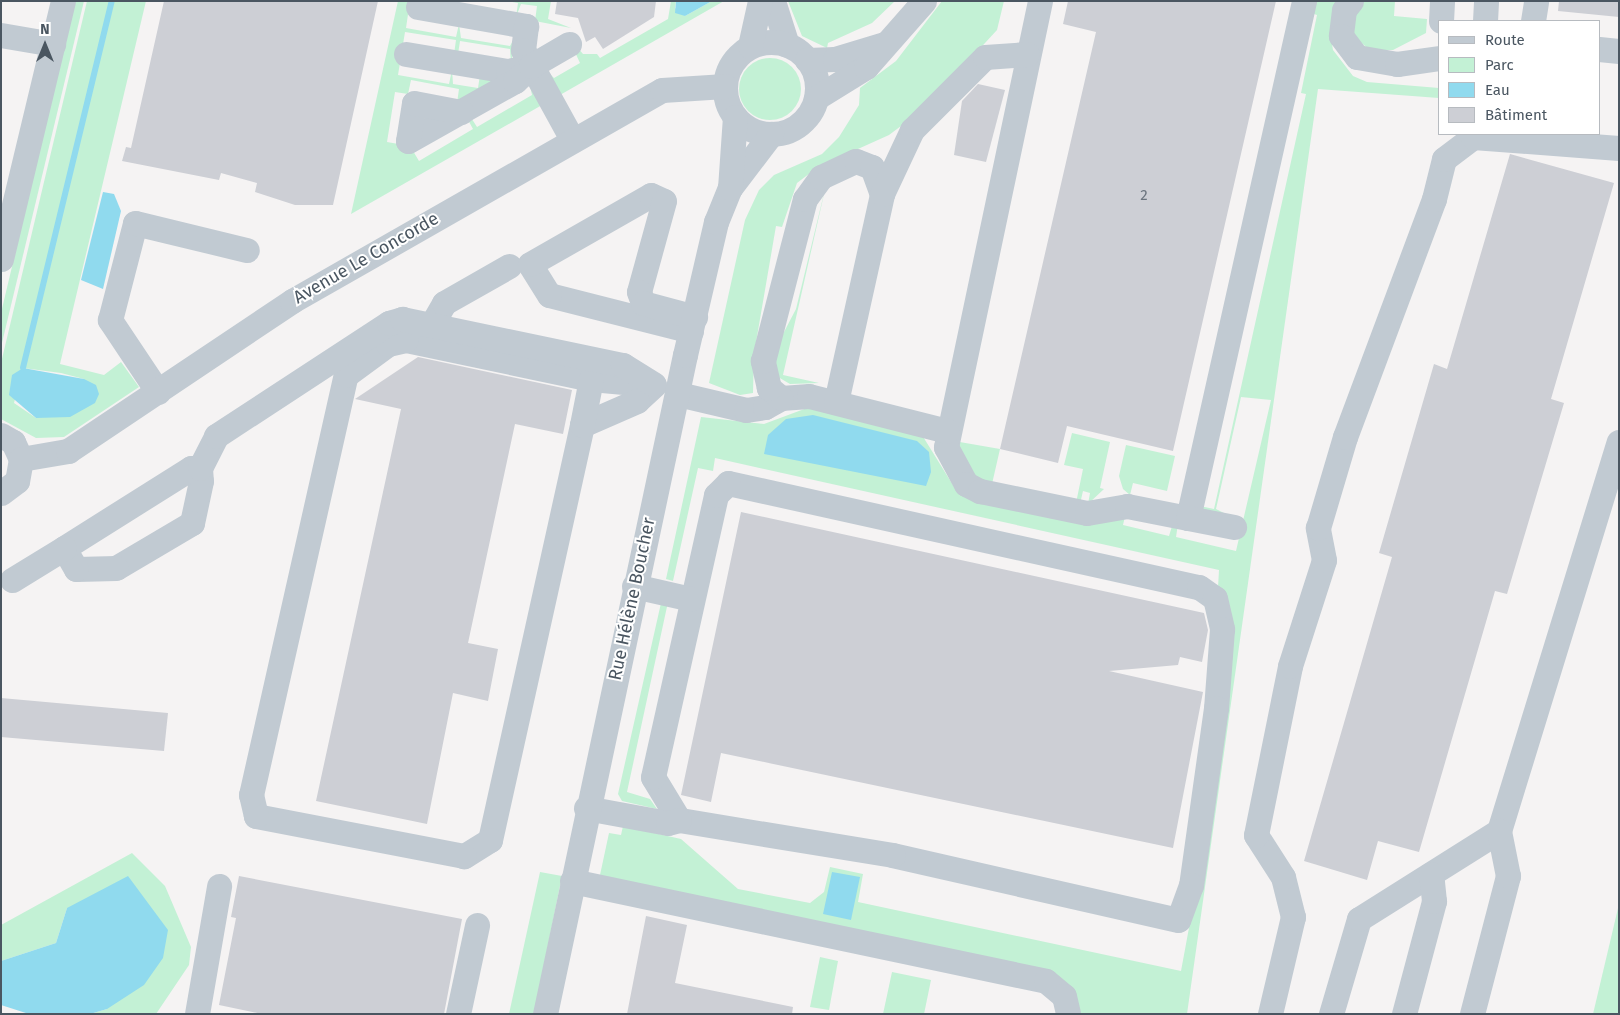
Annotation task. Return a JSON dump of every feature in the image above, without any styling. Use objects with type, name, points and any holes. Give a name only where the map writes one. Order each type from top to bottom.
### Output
[{"type":"street","points":[[2,255],[63,1]]},
{"type":"street","points":[[750,46],[760,1]]},
{"type":"street","points":[[773,1],[787,44]]},
{"type":"street","points":[[735,116],[752,130],[770,134],[797,126],[816,98],[866,67],[884,44],[924,1]]},
{"type":"street","points":[[1040,1],[946,431],[950,462],[966,484],[980,491],[1087,513],[1127,506],[1234,527]]},
{"type":"street","points":[[1188,518],[1304,1]]},
{"type":"street","points":[[1351,1],[1344,10],[1341,36],[1357,57],[1397,64],[1438,58]]},
{"type":"street","points":[[1441,20],[1442,1]]},
{"type":"street","points":[[1457,1],[1457,20]]},
{"type":"street","points":[[1472,1],[1472,20]]},
{"type":"street","points":[[1485,20],[1486,1]]},
{"type":"street","points":[[1533,20],[1536,1]]},
{"type":"street","points":[[418,7],[526,26],[523,50],[572,139]]},
{"type":"street","points":[[1,35],[53,44]]},
{"type":"street","points":[[725,86],[732,62],[750,46],[766,42],[787,44],[808,60],[815,75],[816,98]]},
{"type":"street","points":[[461,112],[514,82],[531,66],[569,44]]},
{"type":"street","points":[[808,60],[835,59],[884,44]]},
{"type":"street","points":[[1600,49],[1619,51]]},
{"type":"street","points":[[406,54],[508,71],[531,66]]},
{"type":"street","points":[[836,402],[882,194],[912,130],[985,56],[1027,54]]},
{"type":"street","name":"Rue Hélène Boucher","points":[[725,86],[735,116],[730,188]]},
{"type":"street","name":"Avenue Le Concorde","points":[[21,459],[68,451],[292,301],[572,139],[662,90],[725,86]]},
{"type":"street","name":"Rue Hélène Boucher","points":[[545,1014],[586,808],[716,222],[730,188],[770,134]]},
{"type":"street","points":[[1270,1014],[1294,917],[1283,878],[1256,835],[1288,676],[1324,560],[1318,528],[1344,436],[1434,198],[1444,159],[1473,137],[1619,148]]},
{"type":"street","points":[[781,398],[769,388],[763,361],[806,198],[821,177],[856,161],[872,167],[882,194]]},
{"type":"street","points":[[631,302],[664,201],[651,195],[530,264],[549,294],[631,302],[693,324]]},
{"type":"street","points":[[158,392],[110,320],[135,223],[247,250]]},
{"type":"street","points":[[432,324],[444,303],[509,266]]},
{"type":"street","points":[[64,548],[76,569],[116,568],[192,523],[200,468],[216,436],[389,323],[402,319],[623,365],[654,385]]},
{"type":"street","points":[[591,379],[490,840],[464,856],[256,816],[251,795],[346,375],[388,344],[406,340],[591,379],[654,385],[746,410],[765,407],[781,398],[809,396],[946,431]]},
{"type":"street","points":[[582,425],[637,400],[654,385]]},
{"type":"street","points":[[1,435],[13,442],[21,459],[17,481],[1,492]]},
{"type":"street","points":[[1472,1014],[1508,876],[1499,831],[1619,442]]},
{"type":"street","points":[[12,580],[191,468],[200,468]]},
{"type":"street","points":[[586,808],[668,823],[679,820],[893,855],[1178,920],[1192,875],[1216,708],[1222,629],[1215,598],[1199,587],[728,483],[716,495],[690,599],[653,777],[679,820]]},
{"type":"street","points":[[634,586],[690,599]]},
{"type":"street","points":[[1331,1014],[1359,919],[1499,831]]},
{"type":"street","points":[[1404,1014],[1434,902],[1431,874]]},
{"type":"street","points":[[572,881],[1046,981],[1064,996],[1068,1014]]},
{"type":"street","points":[[197,1014],[219,886]]},
{"type":"street","points":[[458,1014],[477,925]]},
{"type":"green space","points":[[75,1],[84,1],[1,347],[1,313]]},
{"type":"green space","points":[[87,1],[146,1],[60,364],[104,375],[121,362],[139,387],[64,437],[36,438],[1,419],[1,363]],"holes":[[[23,368],[61,373],[84,379],[36,418],[14,403]]]},
{"type":"green space","points":[[398,1],[410,1],[406,28],[456,37],[459,24],[461,38],[510,46],[517,33],[511,63],[510,49],[460,41],[458,54],[454,54],[456,40],[405,32],[398,75],[449,84],[452,70],[453,84],[478,88],[480,75],[500,78],[457,103],[459,89],[411,80],[408,94],[395,92],[387,142],[410,146],[419,161],[473,129],[467,118],[470,116],[477,127],[532,95],[529,81],[542,105],[351,214]]},
{"type":"green space","points":[[507,1],[551,1],[548,19],[571,28],[535,21],[537,6],[521,4],[516,17],[518,3]]},
{"type":"green space","points":[[671,1],[676,1],[675,8],[685,16],[712,1],[724,1],[560,95],[544,68],[554,78],[580,63],[574,50],[578,48],[583,54],[597,54],[600,58],[668,19]]},
{"type":"green space","points":[[788,1],[895,1],[872,23],[828,43],[827,48],[802,36]]},
{"type":"green space","points":[[942,1],[1004,1],[997,30],[925,108],[889,135],[818,167],[797,183],[782,227],[776,226],[754,354],[753,393],[740,395],[709,383],[745,220],[759,190],[774,175],[822,154],[839,137],[859,105],[860,88],[896,61]]},
{"type":"green space","points":[[1314,1],[1339,1],[1330,33],[1333,50],[1353,76],[1367,82],[1438,88],[1438,98],[1318,89],[1187,1014],[1075,1014],[1070,995],[600,875],[609,833],[621,835],[623,826],[681,839],[738,889],[810,903],[824,892],[830,867],[863,874],[858,902],[1181,971],[1203,852],[1219,570],[715,458],[713,471],[698,468],[673,581],[666,579],[701,417],[764,424],[807,408],[922,435],[956,490],[1126,512],[1123,525],[1169,536],[1173,523],[1178,524],[1176,537],[1236,551],[1271,400],[1241,397],[1216,509],[1228,515],[1205,513],[1200,506],[1214,509],[1306,94],[1301,93],[1317,15],[1311,13]]},
{"type":"green space","points":[[1363,1],[1395,1],[1394,16],[1427,19],[1426,33],[1393,50],[1370,50],[1354,37],[1352,20]]},
{"type":"green space","points":[[770,58],[782,60],[792,67],[799,77],[801,89],[799,101],[792,111],[782,118],[770,120],[758,118],[748,111],[741,101],[739,89],[741,77],[748,67],[758,60]]},
{"type":"green space","points":[[827,181],[783,375],[819,383],[790,384],[778,377],[772,355],[796,309]]},
{"type":"green space","points":[[1072,433],[1110,442],[1100,488],[1104,489],[1088,504],[1090,493],[1083,491],[1080,504],[978,483],[954,441],[1000,449],[992,484],[1076,503],[1083,469],[1064,465]]},
{"type":"green space","points":[[1126,445],[1175,456],[1167,491],[1133,483],[1130,495],[1123,489],[1119,476]]},
{"type":"green space","points":[[668,602],[627,792],[650,799],[657,809],[622,801],[618,794],[661,603]]},
{"type":"green space","points":[[132,853],[165,886],[191,947],[189,965],[156,1014],[90,1014],[107,1009],[67,908],[56,943],[1,961],[1,925]]},
{"type":"green space","points":[[540,872],[562,876],[534,1014],[509,1014]]},
{"type":"green space","points":[[1619,904],[1619,1014],[1593,1014]]},
{"type":"green space","points":[[820,957],[838,961],[829,1010],[810,1007]]},
{"type":"green space","points":[[892,972],[931,980],[924,1014],[883,1014]]},
{"type":"water","points":[[676,1],[712,1],[685,16],[675,13]]},
{"type":"water","points":[[103,192],[114,194],[121,211],[103,289],[81,280]]},
{"type":"water","points":[[23,368],[84,379],[96,385],[99,394],[95,403],[70,417],[36,418],[9,395],[12,375]]},
{"type":"water","points":[[813,415],[917,441],[929,452],[931,472],[926,486],[764,454],[768,435],[786,419]]},
{"type":"water","points":[[832,872],[860,877],[851,920],[823,914]]},
{"type":"water","points":[[128,876],[168,930],[163,958],[144,985],[107,1009],[90,1014],[29,1014],[1,1005],[1,961],[56,943],[67,908]]},
{"type":"building","points":[[164,1],[378,1],[333,205],[295,205],[255,192],[257,183],[221,173],[219,180],[122,161],[126,147],[131,148]]},
{"type":"building","points":[[557,1],[656,1],[654,17],[603,49],[595,37],[586,42],[578,18],[555,14]]},
{"type":"building","points":[[1068,1],[1276,1],[1173,451],[1067,426],[1058,463],[1000,449],[1096,32],[1063,24]]},
{"type":"building","points":[[1559,1],[1619,1],[1619,17],[1558,11]]},
{"type":"building","points":[[978,84],[1005,90],[986,162],[954,155],[962,101]]},
{"type":"building","points":[[1510,154],[1614,183],[1551,399],[1564,403],[1507,594],[1495,591],[1419,852],[1378,841],[1367,880],[1304,861],[1392,557],[1379,553],[1434,364],[1447,369]]},
{"type":"building","points":[[418,357],[572,390],[563,434],[515,424],[468,643],[498,649],[488,701],[453,693],[427,824],[316,801],[401,409],[355,399]]},
{"type":"building","points":[[741,512],[1204,613],[1208,630],[1202,662],[1180,657],[1178,665],[1109,671],[1203,692],[1173,848],[721,753],[711,802],[681,795]]},
{"type":"building","points":[[1,698],[168,713],[164,751],[1,737]]},
{"type":"building","points":[[239,876],[462,919],[444,1014],[262,1014],[219,1005],[236,918],[231,917]]},
{"type":"building","points":[[646,916],[687,925],[675,983],[793,1007],[792,1014],[627,1014]]},
{"type":"waterway","points":[[23,368],[112,1]]}]
